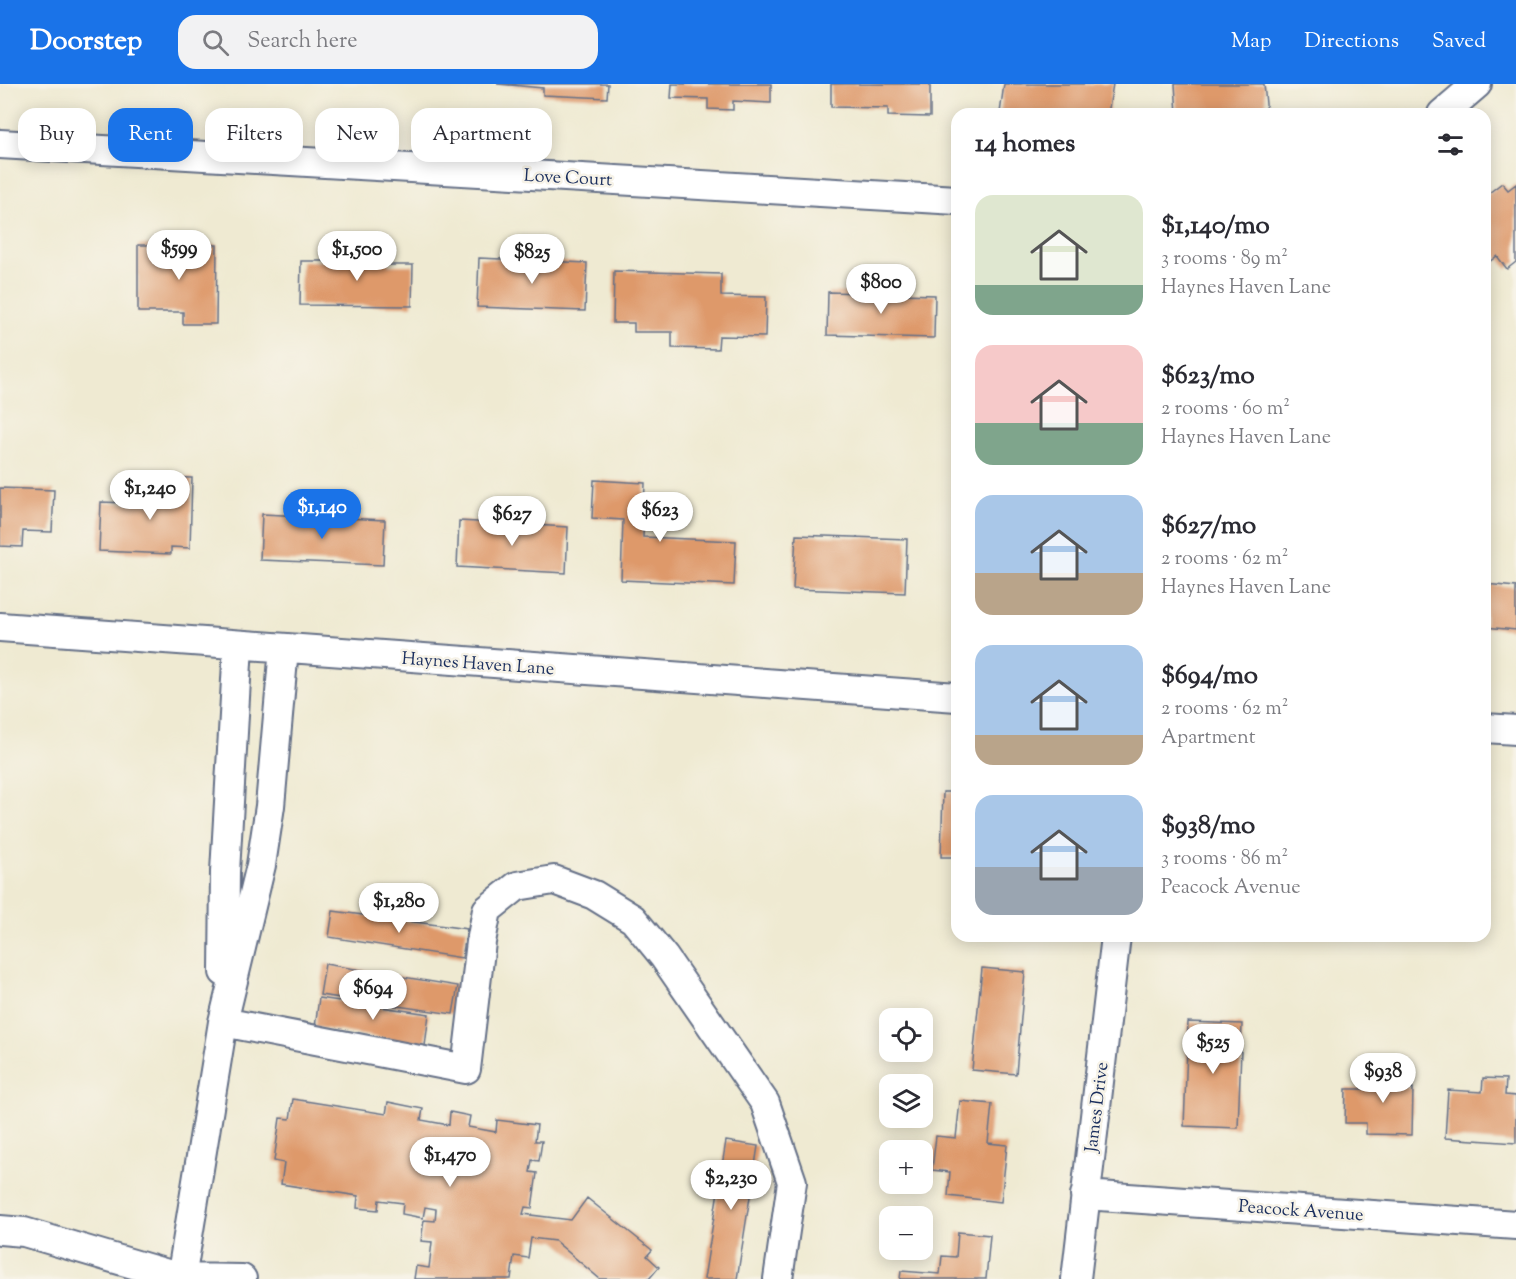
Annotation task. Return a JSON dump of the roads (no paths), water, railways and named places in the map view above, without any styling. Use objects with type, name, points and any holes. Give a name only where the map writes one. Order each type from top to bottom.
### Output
[{"type":"street","points":[[1449,108],[1477,84]]},
{"type":"street","name":"Love Court","points":[[0,144],[951,200]]},
{"type":"street","name":"Haynes Haven Lane","points":[[0,627],[951,697]]},
{"type":"street","points":[[223,1022],[225,872],[238,645]]},
{"type":"street","points":[[181,1278],[223,1022],[261,865],[270,806],[284,648]]},
{"type":"street","points":[[1491,728],[1516,730]]},
{"type":"street","points":[[223,1022],[466,1069],[487,910],[517,886],[554,880],[594,895],[633,919],[664,957],[765,1103],[792,1182],[778,1279]]},
{"type":"street","name":"James Drive","points":[[1076,1279],[1115,942]]},
{"type":"street","name":"Peacock Avenue","points":[[1085,1195],[1516,1225]]},
{"type":"street","points":[[0,1230],[24,1232],[181,1278],[243,1279]]}]
